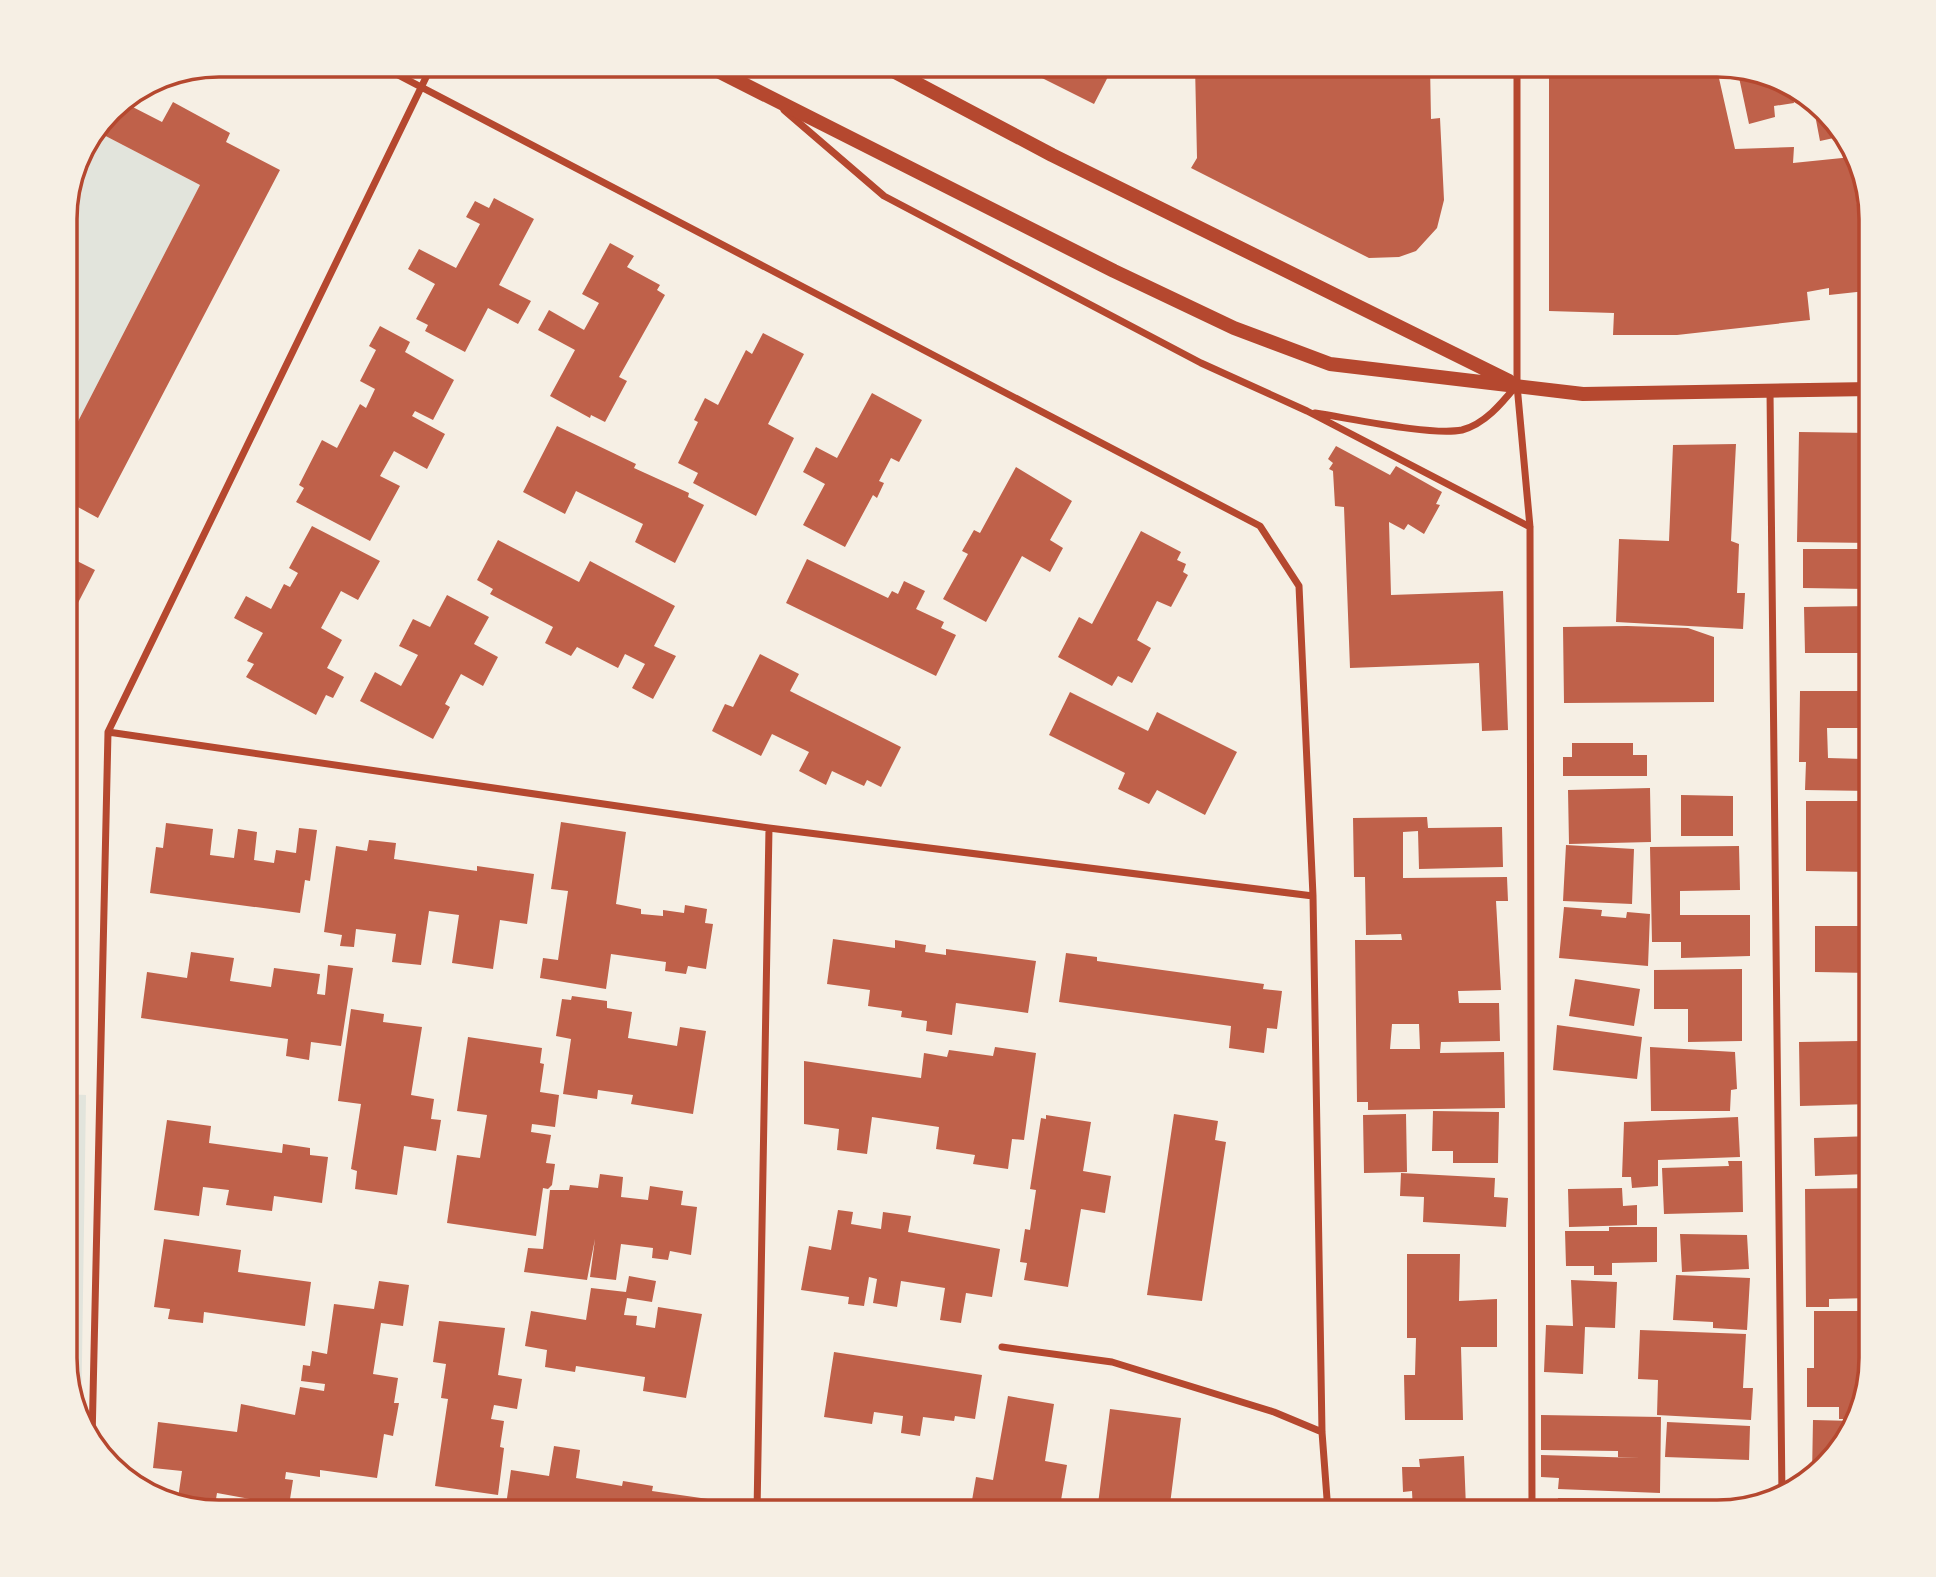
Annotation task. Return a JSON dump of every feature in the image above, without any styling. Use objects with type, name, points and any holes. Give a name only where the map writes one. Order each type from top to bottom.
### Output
[{"type":"main road","points":[[730,77],[1114,271],[1234,328],[1330,364],[1412,376],[1583,394],[1859,388]]},
{"type":"main road","points":[[905,77],[1052,155],[1517,385]]},
{"type":"street","points":[[402,77],[1260,526],[1299,586],[1312,896],[1322,1432],[1327,1500]]},
{"type":"street","points":[[92,1422],[108,732],[427,77]]},
{"type":"street","points":[[1517,77],[1517,385],[1530,527],[1532,1500]]},
{"type":"street","points":[[767,96],[884,196],[1201,363],[1307,411],[1530,527]]},
{"type":"street","points":[[1307,411],[1421,429],[1461,430],[1481,421],[1500,406],[1517,385]]},
{"type":"street","points":[[1770,391],[1782,1484]]},
{"type":"street","points":[[108,732],[769,828],[1312,896]]},
{"type":"street","points":[[757,1500],[769,828]]},
{"type":"street","points":[[1002,1347],[1112,1362],[1274,1412],[1322,1432]]},
{"type":"shaded area","points":[[104,135],[200,185],[77,423],[77,210],[85,174],[96,148]]},
{"type":"shaded area","points":[[77,1095],[86,1095],[82,1393],[77,1367]]},
{"type":"building","points":[[1040,77],[1108,77],[1094,104]]},
{"type":"building","points":[[1195,77],[1430,77],[1431,119],[1440,118],[1444,200],[1437,228],[1416,251],[1399,257],[1369,258],[1191,168],[1197,158]]},
{"type":"building","points":[[1549,77],[1719,77],[1735,149],[1794,147],[1793,163],[1845,158],[1855,190],[1859,224],[1859,292],[1829,295],[1829,288],[1807,292],[1810,320],[1677,335],[1613,335],[1614,313],[1549,311]]},
{"type":"building","points":[[1739,79],[1771,88],[1793,99],[1794,103],[1774,106],[1775,117],[1749,124]]},
{"type":"building","points":[[173,102],[230,133],[226,142],[280,170],[98,518],[77,507],[77,423],[200,185],[104,135],[132,107],[162,122]]},
{"type":"building","points":[[1815,117],[1834,138],[1820,141]]},
{"type":"building","points":[[494,198],[534,219],[499,285],[531,301],[518,324],[488,308],[465,352],[425,331],[428,325],[416,319],[435,284],[408,269],[419,249],[456,268],[480,224],[466,217],[475,201],[489,208]]},
{"type":"building","points":[[610,243],[634,256],[627,267],[660,285],[657,290],[665,295],[619,377],[627,381],[605,422],[591,415],[590,418],[550,396],[575,350],[538,330],[549,310],[584,330],[599,303],[582,294]]},
{"type":"building","points":[[380,326],[410,342],[405,352],[454,380],[433,420],[415,411],[412,416],[445,434],[427,469],[394,451],[380,476],[400,486],[370,541],[296,502],[304,488],[299,485],[322,440],[337,448],[360,404],[366,408],[375,389],[360,381],[376,350],[369,346]]},
{"type":"building","points":[[763,333],[804,354],[768,424],[794,438],[756,516],[693,483],[698,473],[678,463],[698,422],[694,420],[705,398],[718,405],[746,350],[752,354]]},
{"type":"building","points":[[872,393],[922,420],[899,462],[891,458],[879,481],[884,483],[877,498],[873,495],[845,547],[803,525],[825,484],[803,472],[816,447],[837,458]]},
{"type":"building","points":[[557,426],[636,464],[634,468],[689,493],[688,497],[704,505],[675,563],[635,542],[643,524],[576,491],[565,514],[523,492]]},
{"type":"building","points":[[1799,432],[1859,433],[1859,543],[1797,542]]},
{"type":"building","points":[[1736,444],[1731,541],[1739,544],[1737,593],[1745,593],[1743,629],[1616,622],[1619,539],[1669,541],[1673,445]]},
{"type":"building","points":[[1336,446],[1390,475],[1396,466],[1442,492],[1436,504],[1440,505],[1424,534],[1408,524],[1404,530],[1389,522],[1391,595],[1503,591],[1508,730],[1482,731],[1479,663],[1350,668],[1344,507],[1335,506],[1333,471],[1329,469],[1333,463],[1328,459]]},
{"type":"building","points":[[1016,467],[1072,501],[1050,540],[1063,548],[1050,572],[1022,556],[986,622],[943,599],[968,554],[962,551],[974,530],[980,533]]},
{"type":"building","points":[[312,526],[380,561],[358,600],[341,591],[321,628],[342,640],[327,668],[344,677],[333,698],[326,695],[316,715],[246,677],[254,664],[247,661],[263,633],[234,618],[246,596],[271,609],[284,584],[290,587],[298,573],[289,568]]},
{"type":"building","points":[[1141,531],[1181,552],[1177,560],[1186,564],[1183,572],[1188,575],[1171,607],[1157,601],[1137,640],[1151,648],[1132,683],[1118,676],[1112,686],[1058,657],[1079,617],[1092,624]]},
{"type":"building","points":[[498,540],[579,582],[590,561],[675,606],[654,646],[676,656],[653,699],[632,688],[645,664],[625,654],[618,668],[577,647],[571,656],[545,643],[553,627],[490,594],[493,589],[477,580]]},
{"type":"building","points":[[1803,549],[1859,549],[1859,589],[1803,588]]},
{"type":"building","points":[[807,559],[888,598],[892,591],[898,594],[904,581],[925,591],[916,609],[944,622],[941,628],[956,635],[936,676],[786,603]]},
{"type":"building","points":[[77,561],[95,570],[77,605]]},
{"type":"building","points":[[447,595],[489,617],[474,644],[498,657],[483,686],[461,674],[445,704],[450,707],[433,739],[360,701],[375,672],[401,686],[418,655],[399,646],[413,619],[430,627]]},
{"type":"building","points":[[1859,606],[1859,653],[1805,653],[1804,607]]},
{"type":"building","points":[[1563,627],[1688,628],[1714,637],[1714,702],[1564,703]]},
{"type":"building","points":[[760,654],[799,674],[790,691],[901,747],[881,787],[867,780],[864,786],[832,771],[826,785],[799,771],[809,752],[772,734],[761,756],[712,731],[725,704],[733,707]]},
{"type":"building","points":[[1800,691],[1859,691],[1859,728],[1827,728],[1828,758],[1859,759],[1859,791],[1805,790],[1806,762],[1799,762]]},
{"type":"building","points":[[1070,692],[1148,731],[1157,712],[1237,752],[1205,815],[1157,790],[1149,804],[1118,789],[1125,773],[1049,735]]},
{"type":"building","points":[[1572,743],[1633,743],[1633,755],[1647,755],[1647,776],[1563,776],[1563,757],[1572,757]]},
{"type":"building","points":[[1650,788],[1651,842],[1569,844],[1568,790]]},
{"type":"building","points":[[1681,795],[1733,796],[1733,836],[1681,836]]},
{"type":"building","points":[[1806,801],[1859,801],[1859,872],[1806,871]]},
{"type":"building","points":[[1427,817],[1428,828],[1502,827],[1503,867],[1419,869],[1418,831],[1403,832],[1403,878],[1507,877],[1508,901],[1496,901],[1501,990],[1458,991],[1459,1003],[1499,1003],[1500,1041],[1441,1042],[1440,1053],[1504,1052],[1505,1108],[1368,1110],[1368,1102],[1357,1102],[1355,940],[1402,940],[1401,934],[1366,935],[1365,877],[1354,877],[1353,818]],"holes":[[[1392,1024],[1419,1024],[1420,1049],[1390,1049]]]},
{"type":"building","points":[[561,822],[626,832],[616,904],[641,909],[641,914],[663,916],[663,910],[684,913],[685,905],[707,909],[705,923],[713,924],[706,969],[688,966],[686,974],[665,971],[666,962],[611,954],[606,989],[540,978],[543,958],[558,960],[568,891],[551,889]]},
{"type":"building","points":[[166,823],[213,829],[210,855],[234,858],[238,829],[257,832],[254,860],[274,863],[276,850],[296,853],[299,828],[317,830],[310,881],[305,880],[300,913],[150,893],[156,847],[163,848]]},
{"type":"building","points":[[369,840],[396,843],[394,859],[477,871],[477,866],[534,874],[527,924],[500,920],[493,969],[452,963],[459,915],[429,911],[421,965],[392,962],[396,934],[356,929],[354,947],[340,946],[342,935],[324,932],[336,846],[367,851]]},
{"type":"building","points":[[1566,845],[1634,849],[1632,904],[1563,901]]},
{"type":"building","points":[[1739,846],[1740,890],[1680,891],[1680,915],[1750,915],[1750,956],[1681,958],[1681,942],[1652,942],[1650,847]]},
{"type":"building","points":[[1564,907],[1602,910],[1601,916],[1626,918],[1627,912],[1650,914],[1648,966],[1559,958]]},
{"type":"building","points":[[1815,926],[1859,926],[1859,973],[1815,972]]},
{"type":"building","points":[[833,939],[895,948],[895,940],[926,945],[925,952],[946,955],[946,949],[1036,961],[1028,1013],[956,1003],[952,1035],[926,1031],[927,1021],[901,1017],[902,1011],[868,1006],[870,990],[827,984]]},
{"type":"building","points":[[191,952],[234,958],[230,981],[271,987],[274,968],[320,974],[317,994],[325,995],[328,965],[353,968],[341,1046],[311,1042],[309,1060],[286,1056],[288,1039],[141,1018],[147,972],[187,978]]},
{"type":"building","points":[[1066,953],[1097,957],[1097,961],[1264,984],[1263,989],[1282,991],[1277,1029],[1267,1028],[1264,1053],[1229,1048],[1231,1026],[1059,1002]]},
{"type":"building","points":[[1742,969],[1742,1041],[1688,1042],[1688,1009],[1654,1009],[1654,970]]},
{"type":"building","points":[[1575,979],[1640,989],[1634,1026],[1569,1016]]},
{"type":"building","points":[[572,996],[607,1001],[607,1008],[632,1012],[628,1038],[677,1046],[680,1027],[706,1031],[693,1114],[631,1104],[633,1095],[598,1090],[597,1099],[563,1094],[571,1039],[556,1036],[562,999],[571,1000]]},
{"type":"building","points":[[351,1009],[384,1014],[383,1022],[422,1027],[411,1095],[434,1099],[431,1119],[441,1120],[436,1151],[404,1146],[397,1195],[355,1189],[357,1171],[351,1169],[361,1104],[338,1101]]},
{"type":"building","points":[[1557,1025],[1642,1037],[1637,1079],[1553,1070]]},
{"type":"building","points":[[468,1037],[542,1048],[540,1063],[544,1064],[540,1092],[559,1095],[555,1127],[532,1124],[531,1132],[551,1135],[546,1163],[555,1164],[552,1185],[548,1189],[543,1188],[536,1236],[447,1223],[457,1155],[480,1158],[487,1115],[457,1111]]},
{"type":"building","points":[[1859,1041],[1859,1104],[1800,1106],[1799,1042]]},
{"type":"building","points":[[995,1047],[1036,1053],[1024,1140],[1012,1139],[1008,1169],[973,1164],[975,1155],[936,1149],[939,1127],[872,1117],[867,1154],[837,1150],[839,1129],[804,1124],[804,1061],[921,1078],[924,1053],[947,1057],[949,1050],[993,1056]]},
{"type":"building","points":[[1650,1047],[1735,1052],[1737,1089],[1731,1090],[1730,1111],[1651,1111]]},
{"type":"building","points":[[1433,1111],[1499,1112],[1498,1163],[1453,1163],[1453,1151],[1432,1151]]},
{"type":"building","points":[[1174,1114],[1218,1121],[1215,1140],[1226,1142],[1202,1301],[1147,1295]]},
{"type":"building","points":[[1406,1114],[1407,1172],[1364,1173],[1363,1115]]},
{"type":"building","points":[[1046,1115],[1091,1122],[1083,1171],[1111,1176],[1105,1213],[1081,1209],[1068,1287],[1024,1280],[1027,1263],[1020,1262],[1025,1229],[1030,1230],[1036,1190],[1030,1189],[1041,1118],[1046,1119]]},
{"type":"building","points":[[1738,1117],[1740,1157],[1658,1160],[1658,1186],[1632,1188],[1631,1177],[1622,1177],[1624,1122]]},
{"type":"building","points":[[167,1120],[211,1126],[209,1143],[282,1153],[283,1144],[310,1148],[310,1155],[328,1157],[322,1203],[274,1196],[272,1211],[226,1205],[229,1190],[203,1187],[199,1216],[154,1210]]},
{"type":"building","points":[[1859,1136],[1859,1174],[1815,1176],[1814,1138]]},
{"type":"building","points":[[1728,1161],[1742,1161],[1743,1212],[1664,1214],[1662,1168],[1729,1166]]},
{"type":"building","points":[[1401,1173],[1495,1178],[1494,1197],[1508,1198],[1506,1227],[1423,1222],[1424,1197],[1400,1196]]},
{"type":"building","points":[[600,1174],[623,1177],[621,1197],[648,1200],[650,1186],[683,1191],[681,1205],[697,1207],[691,1255],[670,1251],[668,1260],[652,1258],[653,1248],[621,1244],[616,1280],[590,1277],[595,1239],[587,1280],[524,1272],[528,1248],[543,1249],[550,1190],[569,1190],[570,1185],[598,1188]]},
{"type":"building","points":[[1622,1188],[1623,1206],[1637,1205],[1637,1225],[1569,1227],[1568,1189]]},
{"type":"building","points":[[1859,1188],[1859,1298],[1829,1299],[1829,1307],[1806,1307],[1805,1189]]},
{"type":"building","points":[[838,1210],[853,1212],[851,1224],[881,1229],[883,1212],[911,1216],[908,1232],[1000,1249],[992,1297],[966,1293],[961,1323],[940,1320],[945,1288],[901,1281],[897,1307],[873,1303],[877,1279],[869,1277],[864,1306],[848,1304],[849,1297],[801,1290],[809,1246],[831,1250]]},
{"type":"building","points":[[1609,1227],[1657,1227],[1657,1262],[1612,1263],[1612,1275],[1594,1275],[1594,1266],[1566,1266],[1565,1231],[1609,1231]]},
{"type":"building","points":[[1680,1234],[1747,1235],[1749,1269],[1682,1272]]},
{"type":"building","points":[[164,1239],[241,1250],[238,1272],[311,1282],[305,1326],[204,1312],[203,1323],[168,1319],[170,1309],[154,1307]]},
{"type":"building","points":[[1407,1254],[1460,1254],[1459,1301],[1497,1299],[1497,1347],[1461,1347],[1463,1420],[1405,1420],[1404,1375],[1415,1375],[1416,1338],[1407,1338]]},
{"type":"building","points":[[1676,1275],[1750,1278],[1747,1330],[1713,1328],[1713,1322],[1673,1320]]},
{"type":"building","points":[[629,1276],[656,1281],[652,1302],[627,1298],[624,1315],[637,1316],[636,1325],[655,1328],[658,1307],[702,1314],[686,1398],[643,1391],[645,1377],[576,1366],[575,1372],[545,1367],[547,1350],[525,1346],[531,1311],[586,1320],[591,1288],[626,1292]]},
{"type":"building","points":[[1571,1280],[1617,1282],[1615,1328],[1585,1327],[1583,1374],[1544,1372],[1546,1325],[1573,1326]]},
{"type":"building","points":[[379,1281],[409,1285],[403,1326],[381,1323],[373,1374],[398,1378],[394,1403],[399,1403],[393,1436],[384,1434],[377,1478],[320,1470],[320,1477],[286,1472],[285,1479],[293,1480],[290,1500],[250,1500],[217,1493],[216,1500],[210,1500],[179,1493],[182,1471],[153,1468],[158,1422],[237,1432],[241,1404],[295,1415],[300,1387],[324,1391],[325,1384],[301,1381],[303,1365],[310,1366],[312,1351],[327,1354],[334,1304],[374,1309]]},
{"type":"building","points":[[1814,1311],[1859,1311],[1859,1367],[1845,1419],[1839,1419],[1839,1407],[1807,1407],[1807,1368],[1814,1368]]},
{"type":"building","points":[[439,1321],[505,1328],[498,1375],[522,1379],[517,1409],[494,1405],[491,1419],[504,1421],[500,1447],[504,1448],[498,1495],[435,1486],[448,1399],[441,1398],[446,1364],[433,1362]]},
{"type":"building","points":[[1640,1330],[1746,1334],[1743,1388],[1753,1388],[1751,1420],[1657,1415],[1658,1380],[1638,1379]]},
{"type":"building","points":[[834,1352],[982,1375],[975,1419],[955,1416],[954,1421],[923,1417],[920,1436],[901,1433],[903,1416],[874,1412],[872,1424],[824,1417]]},
{"type":"building","points":[[1008,1396],[1054,1404],[1045,1461],[1067,1465],[1061,1500],[972,1500],[976,1477],[993,1480]]},
{"type":"building","points":[[1110,1409],[1181,1418],[1171,1500],[1099,1500]]},
{"type":"building","points":[[1541,1415],[1661,1417],[1660,1493],[1558,1489],[1559,1478],[1541,1477],[1541,1455],[1640,1458],[1618,1457],[1618,1451],[1541,1450]]},
{"type":"building","points":[[1813,1420],[1844,1421],[1824,1452],[1812,1464]]},
{"type":"building","points":[[1667,1422],[1750,1426],[1749,1460],[1665,1457]]},
{"type":"building","points":[[554,1446],[580,1450],[576,1478],[622,1486],[623,1481],[653,1486],[652,1491],[715,1500],[507,1500],[511,1470],[549,1476]]},
{"type":"building","points":[[1464,1456],[1466,1500],[1412,1500],[1412,1491],[1403,1492],[1402,1467],[1420,1467],[1419,1459]]},
{"type":"building","points":[[1558,1498],[1708,1500],[1558,1500]]}]
